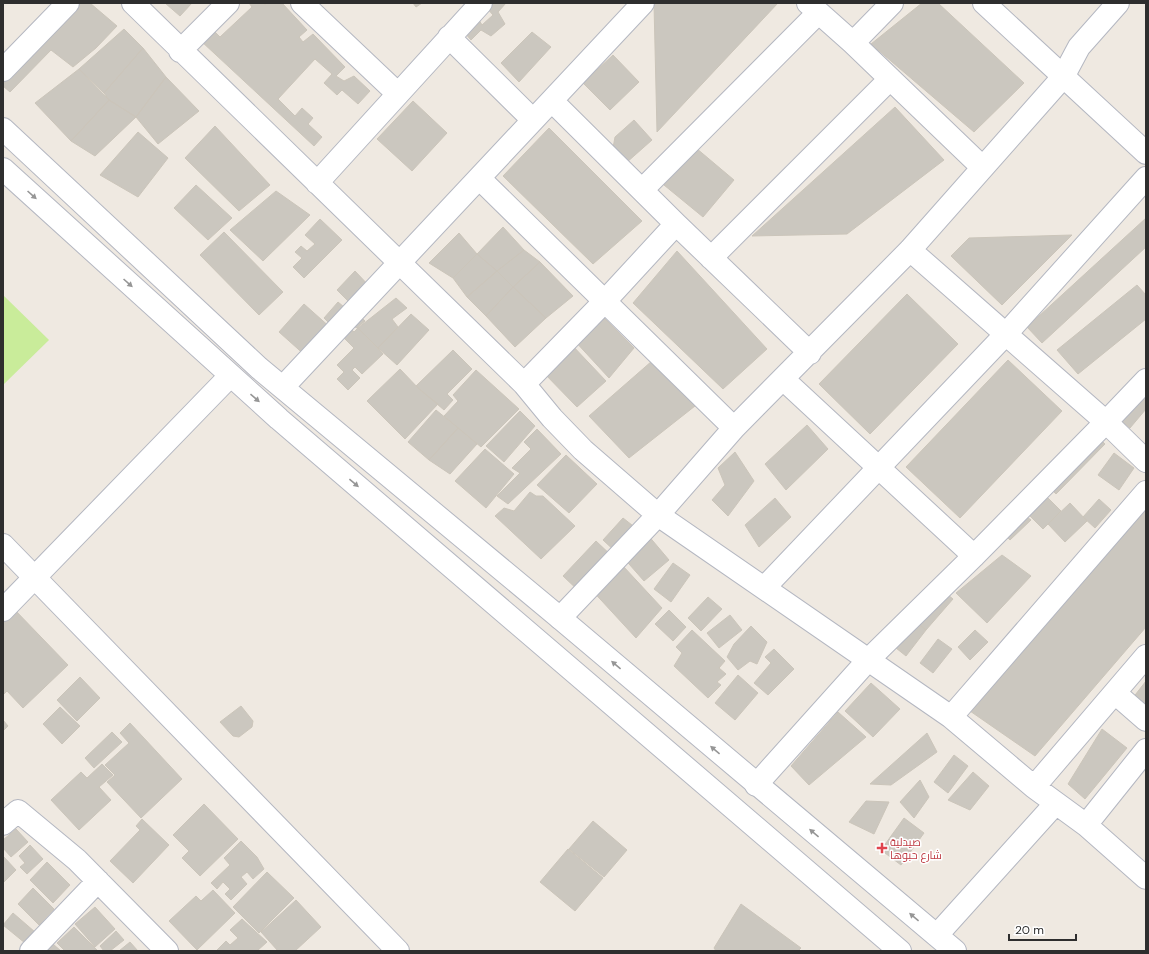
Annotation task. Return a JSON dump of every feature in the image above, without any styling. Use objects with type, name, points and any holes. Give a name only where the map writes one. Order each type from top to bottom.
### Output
[{"type":"street","points":[[3,70],[68,3]]},
{"type":"street","points":[[132,3],[180,52],[400,262],[524,384],[552,418],[583,450],[658,515],[869,659],[951,717],[1034,787],[1086,825],[1146,878]]},
{"type":"street","points":[[180,52],[228,3]]},
{"type":"street","points":[[302,3],[398,94]]},
{"type":"street","points":[[317,183],[481,3]]},
{"type":"street","points":[[283,387],[643,3]]},
{"type":"street","points":[[853,43],[892,3]]},
{"type":"street","points":[[984,3],[1146,153]]},
{"type":"street","points":[[560,618],[658,515],[734,428],[810,353],[910,250],[1063,77],[1079,47],[1118,3]]},
{"type":"street","points":[[642,190],[813,8],[853,43],[982,167]]},
{"type":"street","points":[[449,37],[533,120]]},
{"type":"street","points":[[711,258],[890,79]]},
{"type":"street","points":[[552,101],[676,224],[810,353]]},
{"type":"street","points":[[3,129],[260,368],[560,618],[756,785],[955,951]]},
{"type":"street","points":[[3,169],[230,376],[900,951]]},
{"type":"street","points":[[479,178],[734,428]]},
{"type":"street","points":[[764,588],[1006,335],[1146,178]]},
{"type":"street","points":[[524,384],[605,301],[676,224]]},
{"type":"street","points":[[910,250],[1106,422],[1146,461]]},
{"type":"street","points":[[3,610],[230,376]]},
{"type":"street","points":[[782,379],[974,556]]},
{"type":"street","points":[[756,785],[869,659],[974,556],[1146,380]]},
{"type":"street","points":[[951,717],[1146,492]]},
{"type":"street","points":[[3,545],[392,949]]},
{"type":"street","points":[[1034,787],[1116,693],[1146,656]]},
{"type":"street","points":[[1116,693],[1146,720]]},
{"type":"street","points":[[1086,825],[1146,750]]},
{"type":"street","points":[[937,935],[1056,803]]},
{"type":"street","points":[[3,824],[18,811],[77,860],[167,951]]},
{"type":"street","points":[[31,951],[98,881]]},
{"type":"green space","points":[[3,295],[49,340],[3,385]]},
{"type":"building","points":[[79,3],[90,3],[117,26],[96,48],[73,67],[51,50],[10,92],[3,86],[3,81]]},
{"type":"building","points":[[165,3],[192,3],[180,16]]},
{"type":"building","points":[[249,3],[263,3],[265,5],[267,3],[282,3],[307,30],[299,37],[303,42],[313,34],[345,67],[336,76],[344,81],[354,76],[370,91],[358,104],[342,90],[337,95],[324,83],[332,74],[315,59],[278,99],[295,116],[302,108],[313,118],[308,124],[322,137],[314,146],[201,41],[212,29],[220,37],[252,7]]},
{"type":"building","points":[[413,3],[422,3],[416,7]]},
{"type":"building","points":[[489,3],[506,3],[498,12],[505,24],[491,36],[481,30],[471,40],[464,32],[476,15],[482,25],[493,15],[486,7]]},
{"type":"building","points":[[778,3],[657,132],[654,4]]},
{"type":"building","points":[[922,3],[938,3],[1024,83],[974,132],[871,44]]},
{"type":"building","points":[[124,29],[143,48],[104,93],[79,69]]},
{"type":"building","points":[[532,32],[551,47],[519,82],[501,63]]},
{"type":"building","points":[[143,48],[166,77],[136,117],[109,100],[104,93]]},
{"type":"building","points":[[613,55],[639,82],[610,110],[583,83]]},
{"type":"building","points":[[79,69],[109,100],[71,141],[35,103]]},
{"type":"building","points":[[166,77],[199,111],[158,144],[136,117]]},
{"type":"building","points":[[109,100],[136,117],[95,156],[71,141]]},
{"type":"building","points":[[413,101],[447,133],[412,171],[377,139]]},
{"type":"building","points":[[895,107],[944,160],[847,234],[752,236]]},
{"type":"building","points":[[634,120],[652,140],[626,163],[613,148],[615,137]]},
{"type":"building","points":[[215,126],[270,185],[239,211],[185,158]]},
{"type":"building","points":[[549,128],[642,221],[593,264],[503,176]]},
{"type":"building","points":[[138,132],[168,158],[138,197],[100,175]]},
{"type":"building","points":[[696,148],[734,180],[703,217],[664,185]]},
{"type":"building","points":[[196,185],[232,218],[208,240],[174,208]]},
{"type":"building","points":[[276,191],[310,215],[263,261],[230,230]]},
{"type":"building","points":[[1146,218],[1146,247],[1042,343],[1027,327]]},
{"type":"building","points":[[320,219],[342,240],[304,278],[293,267],[302,258],[295,252],[301,246],[307,251],[315,244],[305,235]]},
{"type":"building","points":[[503,227],[524,250],[497,271],[477,254]]},
{"type":"building","points":[[224,232],[283,292],[259,315],[200,255]]},
{"type":"building","points":[[459,233],[477,254],[453,278],[429,263]]},
{"type":"building","points":[[1072,235],[1002,305],[951,256],[969,238]]},
{"type":"building","points":[[524,250],[540,262],[513,287],[497,271]]},
{"type":"building","points":[[677,251],[767,349],[723,389],[633,303]]},
{"type":"building","points":[[477,254],[497,271],[467,297],[453,278]]},
{"type":"building","points":[[540,262],[573,296],[546,318],[513,287]]},
{"type":"building","points":[[355,271],[372,289],[354,307],[337,290]]},
{"type":"building","points":[[497,271],[513,287],[486,316],[467,297]]},
{"type":"building","points":[[1137,285],[1146,295],[1146,319],[1078,374],[1057,350]]},
{"type":"building","points":[[513,287],[546,318],[515,347],[486,316]]},
{"type":"building","points":[[907,294],[958,344],[870,434],[819,384]]},
{"type":"building","points":[[396,298],[407,308],[392,319],[398,327],[378,348],[358,328]]},
{"type":"building","points":[[338,302],[350,312],[335,329],[324,318]]},
{"type":"building","points":[[304,304],[332,329],[307,357],[279,332]]},
{"type":"building","points":[[356,312],[365,321],[357,328],[353,326],[350,328],[354,332],[358,328],[383,354],[362,374],[355,367],[352,370],[360,378],[348,390],[337,379],[344,372],[337,365],[354,348],[336,330]]},
{"type":"building","points":[[411,314],[429,330],[397,365],[378,348]]},
{"type":"building","points":[[600,314],[634,348],[609,378],[573,339]]},
{"type":"building","points":[[570,343],[606,381],[577,407],[542,371]]},
{"type":"building","points":[[453,350],[472,369],[447,394],[453,400],[444,410],[416,386]]},
{"type":"building","points":[[660,354],[695,406],[629,458],[589,416]]},
{"type":"building","points":[[1008,360],[1062,411],[960,518],[906,467]]},
{"type":"building","points":[[400,369],[420,390],[438,404],[405,439],[367,401]]},
{"type":"building","points":[[476,370],[519,409],[481,447],[444,416],[458,401],[453,395]]},
{"type":"building","points":[[1139,395],[1146,401],[1146,409],[1130,428],[1119,419]]},
{"type":"building","points":[[436,410],[458,428],[429,460],[408,442]]},
{"type":"building","points":[[520,411],[535,426],[504,462],[486,446]]},
{"type":"building","points":[[807,425],[828,449],[786,490],[765,464]]},
{"type":"building","points":[[458,428],[477,444],[450,474],[429,460]]},
{"type":"building","points":[[537,429],[561,454],[508,504],[497,496],[520,473],[512,468],[531,449],[524,442]]},
{"type":"building","points":[[1096,435],[1105,444],[1056,494],[1047,485]]},
{"type":"building","points":[[485,449],[514,474],[486,508],[455,481]]},
{"type":"building","points":[[735,452],[754,481],[728,516],[712,500],[725,485],[718,468]]},
{"type":"building","points":[[1114,453],[1134,468],[1119,490],[1098,475]]},
{"type":"building","points":[[566,455],[597,484],[569,513],[537,485]]},
{"type":"building","points":[[530,492],[536,496],[543,496],[575,526],[541,559],[495,516],[504,508],[514,511]]},
{"type":"building","points":[[1045,495],[1061,511],[1043,529],[1027,513]]},
{"type":"building","points":[[775,498],[791,517],[759,547],[745,525]]},
{"type":"building","points":[[1099,499],[1111,510],[1095,528],[1083,517]]},
{"type":"building","points":[[1070,503],[1087,521],[1065,542],[1048,524]]},
{"type":"building","points":[[1146,505],[1146,627],[1035,756],[970,711]]},
{"type":"building","points":[[1023,514],[1031,520],[1010,540],[1003,533]]},
{"type":"building","points":[[623,518],[637,529],[617,553],[603,540]]},
{"type":"building","points":[[647,534],[669,560],[644,581],[622,556]]},
{"type":"building","points":[[596,541],[614,558],[581,593],[563,576]]},
{"type":"building","points":[[1002,555],[1031,576],[987,623],[956,593]]},
{"type":"building","points":[[673,563],[690,575],[671,602],[654,589]]},
{"type":"building","points":[[623,566],[662,608],[636,638],[589,587]]},
{"type":"building","points":[[937,586],[953,599],[926,630],[911,617]]},
{"type":"building","points":[[708,597],[722,609],[701,631],[688,618]]},
{"type":"building","points":[[13,608],[68,665],[23,708],[7,691],[3,695],[3,618]]},
{"type":"building","points":[[669,610],[686,627],[673,641],[655,624]]},
{"type":"building","points":[[730,615],[742,630],[719,648],[707,633]]},
{"type":"building","points":[[912,619],[926,630],[906,656],[891,644]]},
{"type":"building","points":[[751,626],[767,642],[757,664],[750,661],[738,670],[727,657],[734,644]]},
{"type":"building","points":[[692,630],[725,661],[719,668],[726,674],[717,682],[721,685],[708,698],[674,666],[682,653],[676,647]]},
{"type":"building","points":[[975,630],[988,642],[970,660],[958,647]]},
{"type":"building","points":[[938,639],[952,649],[933,673],[920,663]]},
{"type":"building","points":[[774,649],[794,669],[768,695],[754,683],[771,663],[765,657]]},
{"type":"building","points":[[738,675],[758,693],[735,720],[715,703]]},
{"type":"building","points":[[80,677],[100,698],[77,721],[57,700]]},
{"type":"building","points":[[1146,681],[1146,711],[1132,699]]},
{"type":"building","points":[[871,683],[900,709],[873,737],[845,711]]},
{"type":"building","points":[[241,706],[253,721],[252,727],[239,737],[233,736],[220,722]]},
{"type":"building","points":[[60,707],[80,726],[62,744],[43,724]]},
{"type":"building","points":[[838,712],[866,737],[809,785],[791,766]]},
{"type":"building","points":[[3,720],[8,726],[3,731]]},
{"type":"building","points":[[130,723],[182,779],[141,818],[107,782],[115,775],[105,765],[129,743],[120,733]]},
{"type":"building","points":[[1102,729],[1127,748],[1085,799],[1068,784]]},
{"type":"building","points":[[112,732],[122,742],[94,768],[85,758]]},
{"type":"building","points":[[927,733],[937,752],[891,785],[870,784]]},
{"type":"building","points":[[954,755],[968,766],[948,793],[934,782]]},
{"type":"building","points":[[102,764],[113,775],[99,787],[111,800],[79,830],[51,800],[81,772],[87,778]]},
{"type":"building","points":[[973,772],[989,786],[970,810],[948,800]]},
{"type":"building","points":[[920,780],[929,797],[914,818],[900,802]]},
{"type":"building","points":[[866,801],[889,802],[874,834],[849,822]]},
{"type":"building","points":[[204,804],[238,839],[200,876],[182,858],[189,851],[173,835]]},
{"type":"building","points":[[904,818],[924,833],[901,865],[881,850]]},
{"type":"building","points":[[142,819],[169,845],[133,883],[110,861],[140,830],[136,826]]},
{"type":"building","points":[[593,821],[627,850],[604,877],[569,849]]},
{"type":"building","points":[[16,829],[28,842],[11,857],[3,848],[3,840]]},
{"type":"building","points":[[241,841],[257,857],[264,869],[253,879],[247,872],[241,877],[247,884],[231,900],[225,894],[230,889],[223,882],[217,889],[211,883],[230,865],[224,858]]},
{"type":"building","points":[[30,845],[43,859],[27,874],[20,867],[25,863],[19,856]]},
{"type":"building","points":[[568,849],[603,878],[575,911],[540,882]]},
{"type":"building","points":[[3,856],[16,870],[3,883]]},
{"type":"building","points":[[47,862],[70,885],[53,903],[30,880]]},
{"type":"building","points":[[267,872],[294,898],[259,933],[233,907]]},
{"type":"building","points":[[33,888],[54,909],[39,925],[18,904]]},
{"type":"building","points":[[213,890],[235,913],[197,950],[169,921],[196,896],[201,901]]},
{"type":"building","points":[[296,900],[321,927],[295,951],[278,951],[261,932]]},
{"type":"building","points":[[741,904],[801,948],[798,951],[716,951],[714,948]]},
{"type":"building","points":[[95,907],[115,929],[95,947],[75,924]]},
{"type":"building","points":[[13,913],[35,932],[25,943],[3,925]]},
{"type":"building","points":[[242,919],[267,942],[257,951],[216,951],[226,941],[230,945],[238,938],[230,930]]},
{"type":"building","points":[[74,927],[98,951],[65,951],[57,943]]},
{"type":"building","points":[[116,931],[124,940],[110,951],[104,951],[100,946]]},
{"type":"building","points":[[130,942],[138,951],[119,951]]},
{"type":"building","points":[[53,944],[61,951],[47,951]]},
{"type":"place","name":"صيدلية شارع حبوها","points":[[882,848]]}]
